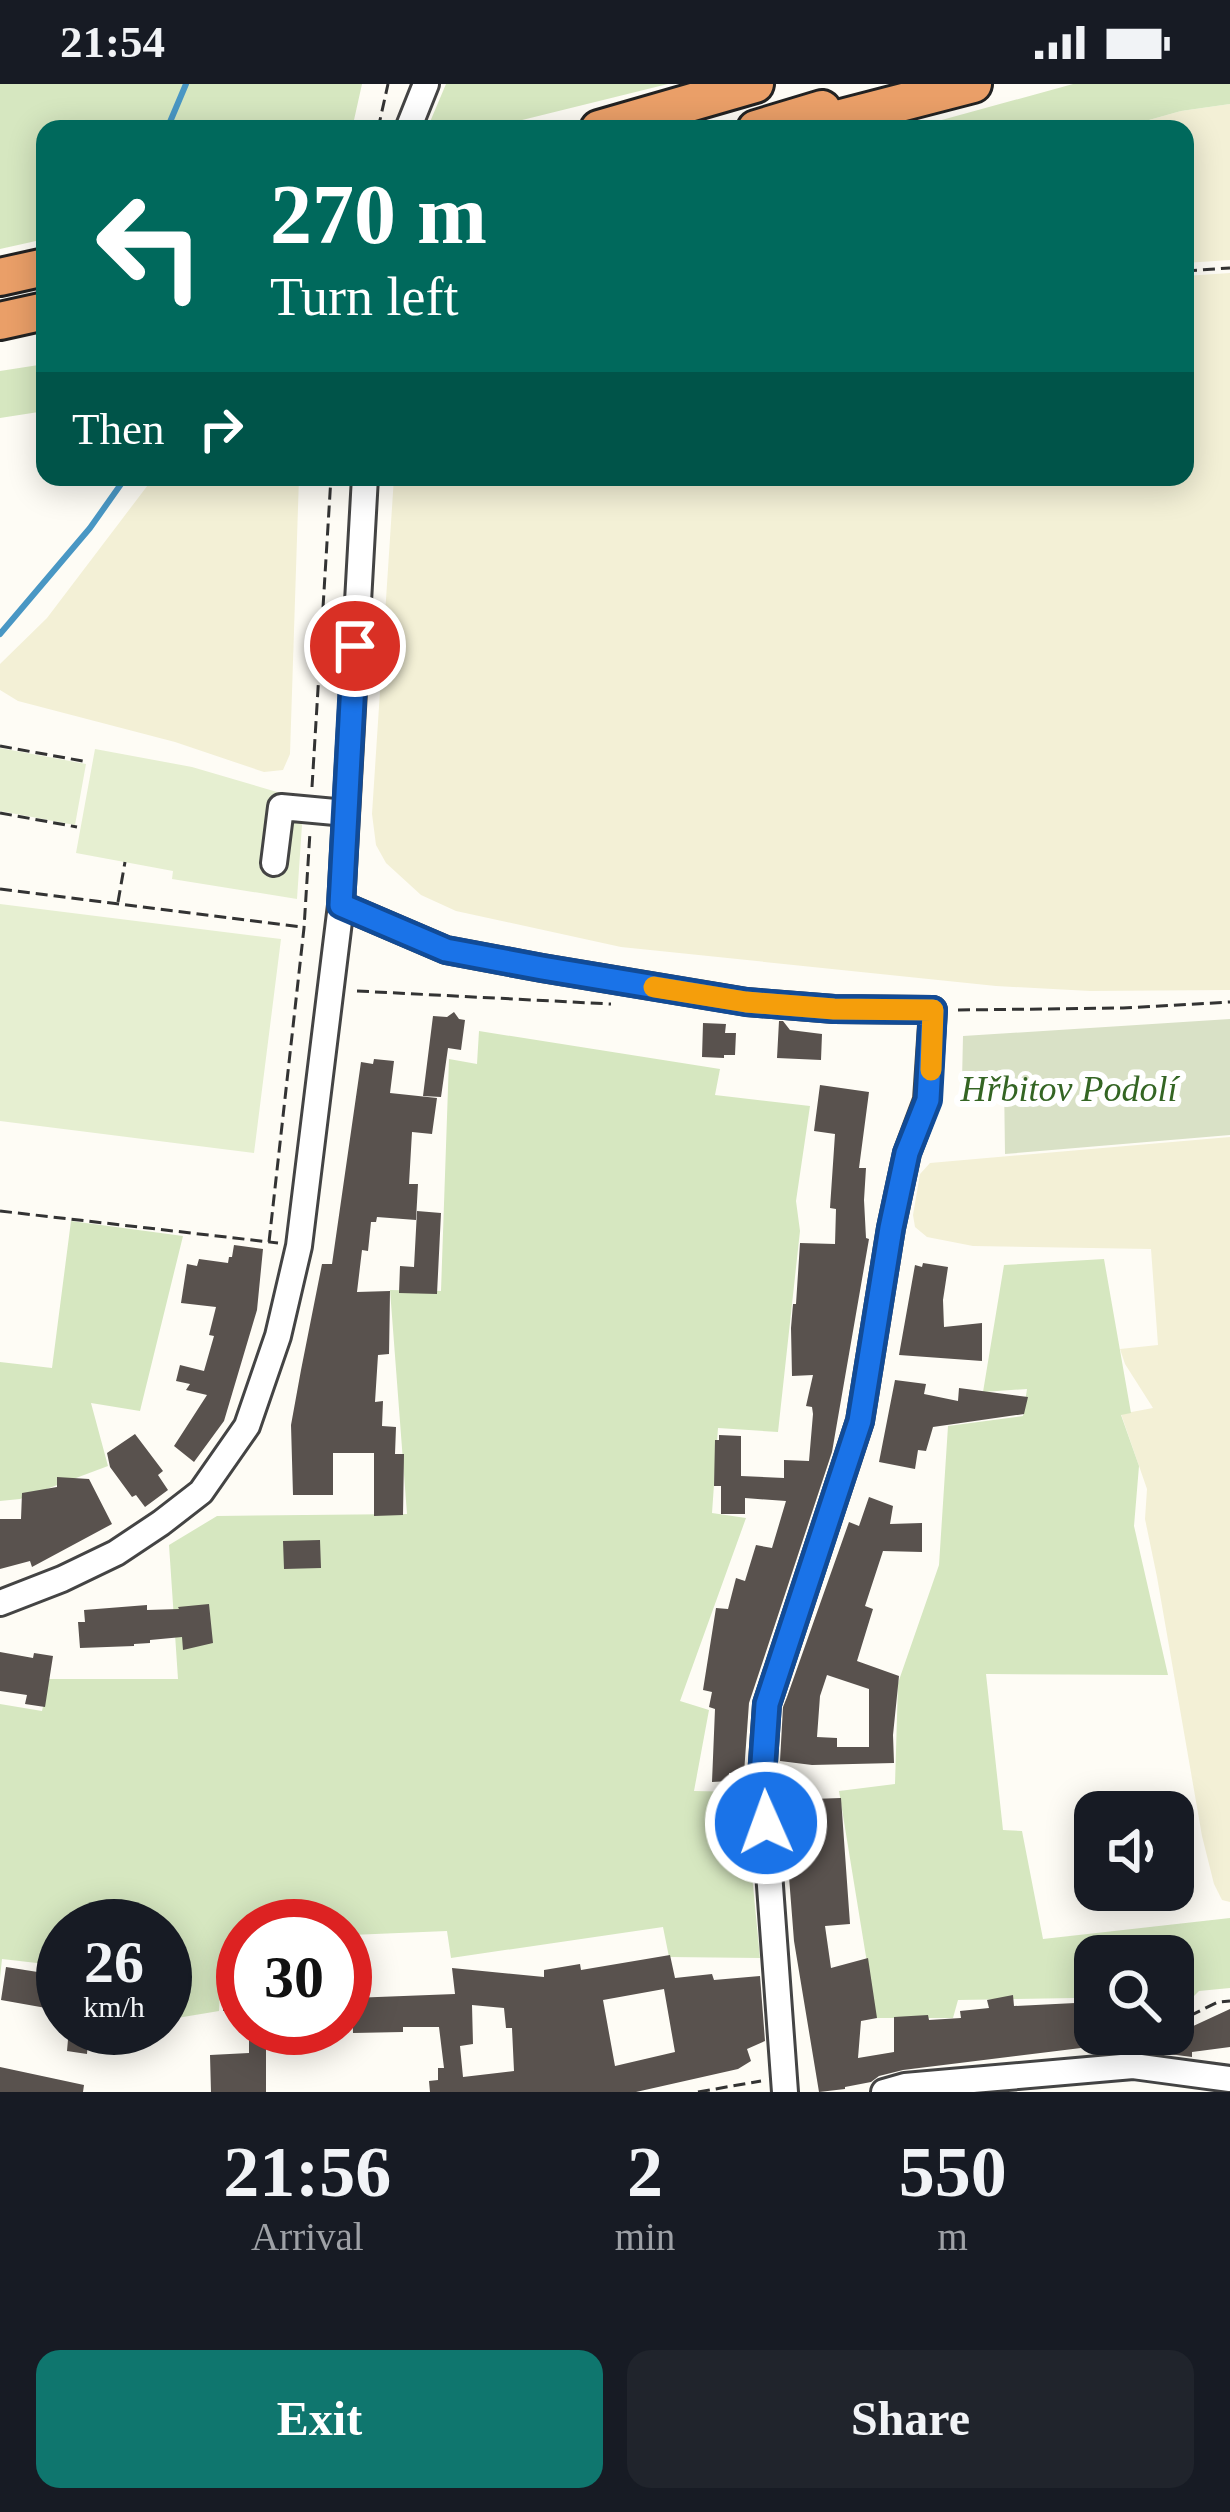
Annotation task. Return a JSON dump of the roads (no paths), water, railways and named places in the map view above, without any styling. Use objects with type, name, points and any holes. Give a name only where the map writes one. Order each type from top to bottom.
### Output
[{"type":"highway","points":[[630,120],[755,84]]},
{"type":"highway","points":[[786,120],[904,84]]},
{"type":"highway","points":[[835,120],[973,84]]},
{"type":"highway","points":[[0,321],[36,313]]},
{"type":"street","points":[[412,120],[426,84]]},
{"type":"street","points":[[0,1603],[116,1553],[201,1492],[247,1426],[278,1336],[299,1246],[341,905],[364,486]]},
{"type":"street","points":[[274,863],[281,807],[346,813]]},
{"type":"street","points":[[341,905],[446,950],[562,972],[746,1002],[933,1010],[928,1100],[907,1153],[891,1228],[860,1421],[767,1704],[762,1777],[784,2084]]},
{"type":"street","points":[[884,2092],[905,2086],[1132,2066],[1230,2079]]},
{"type":"waterway","points":[[171,120],[186,84]]},
{"type":"waterway","points":[[0,634],[120,486]]},
{"type":"park label","name":"Hřbitov Podolí","points":[[1069,1089]]}]
